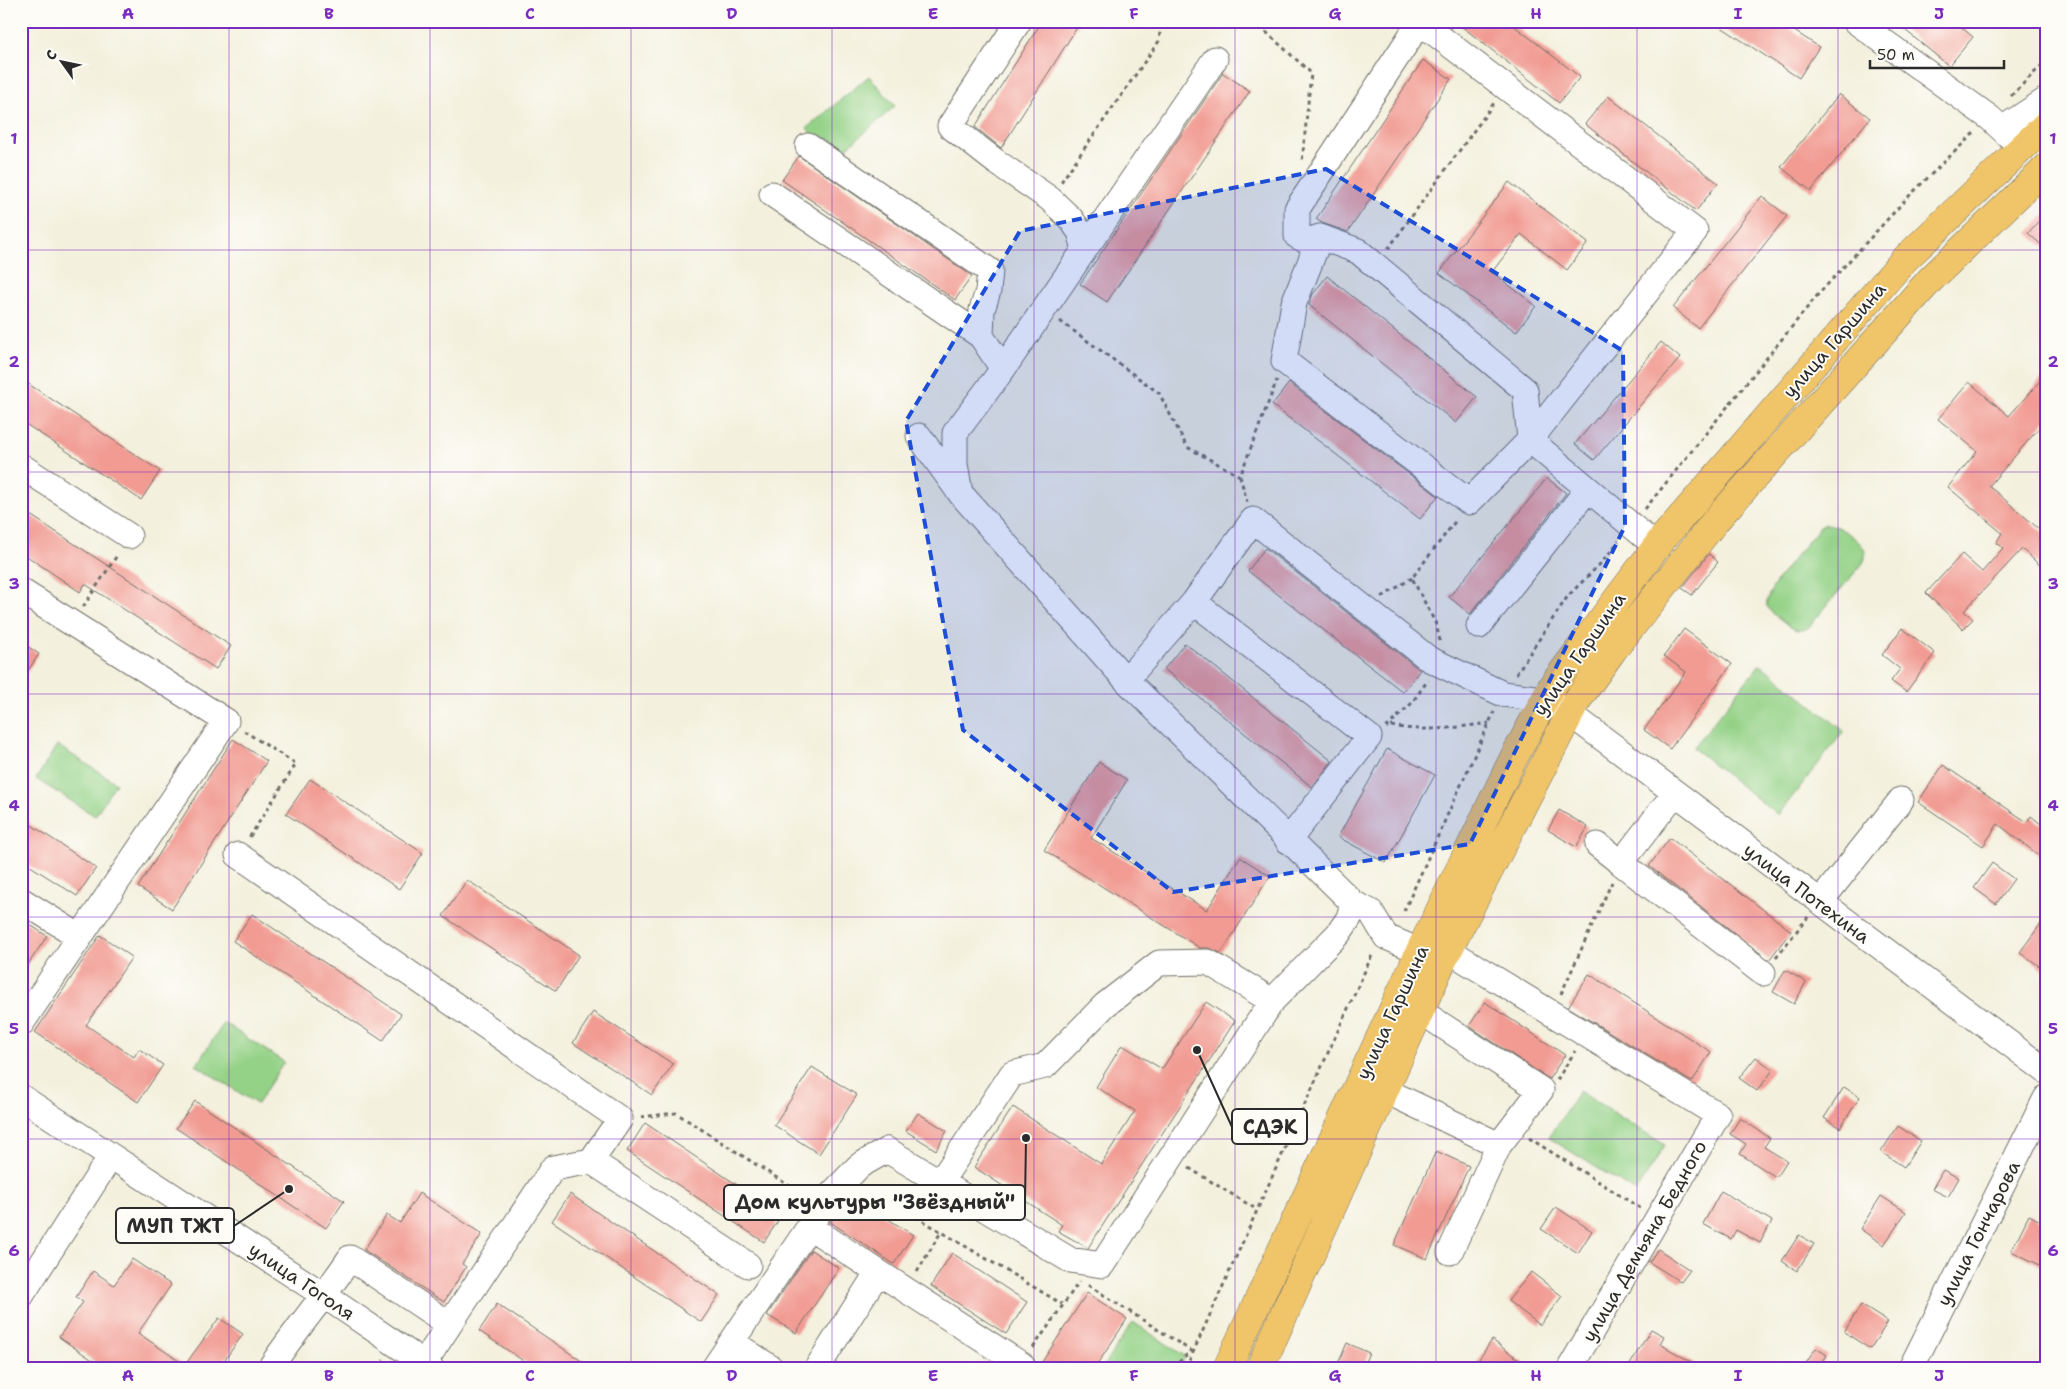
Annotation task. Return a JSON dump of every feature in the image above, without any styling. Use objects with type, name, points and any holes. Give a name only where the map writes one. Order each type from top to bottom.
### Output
[{"type":"main road","name":"улица Гаршина","points":[[1227,1368],[1420,951],[1544,699],[1590,633],[1657,546],[1904,260],[2046,125]]},
{"type":"main road","name":"улица Гаршина","points":[[1260,1368],[1448,950],[1569,713],[1613,650],[1716,520],[1931,279],[2046,168]]},
{"type":"street","points":[[1019,21],[950,126],[995,161],[1050,199],[1071,219],[1080,232],[1085,249]]},
{"type":"street","points":[[1855,21],[1996,123],[2021,147]]},
{"type":"street","points":[[1320,237],[1294,303],[1284,361],[1470,502],[1530,440],[1695,231],[1419,22],[1297,209],[1297,236],[1307,241],[1320,237],[1358,251],[1525,390],[1530,440],[1657,546]]},
{"type":"street","points":[[960,493],[955,464],[955,433],[1003,368],[1215,59]]},
{"type":"street","points":[[1996,123],[2046,100]]},
{"type":"street","points":[[808,146],[990,271],[988,291],[982,310],[981,336]]},
{"type":"street","points":[[772,194],[981,336],[1003,368]]},
{"type":"street","points":[[919,436],[960,493],[1126,680],[1353,903],[1371,912],[1386,937],[1420,951]]},
{"type":"street","points":[[21,466],[129,536]]},
{"type":"street","points":[[1479,626],[1588,489]]},
{"type":"street","points":[[1126,680],[1194,602],[1253,520],[1429,659],[1503,694],[1544,699]]},
{"type":"street","points":[[21,591],[226,720],[21,1024]]},
{"type":"street","points":[[1194,602],[1380,731],[1288,841]]},
{"type":"street","name":"улица Потехина","points":[[1544,699],[1569,713],[2046,1071]]},
{"type":"street","points":[[1620,863],[1675,793]]},
{"type":"street","points":[[1820,902],[1901,800]]},
{"type":"street","points":[[1598,845],[1763,973]]},
{"type":"street","points":[[238,855],[620,1119],[591,1161]]},
{"type":"street","points":[[21,900],[80,937]]},
{"type":"street","points":[[714,1368],[830,1196],[859,1166],[888,1150],[1070,1260],[1102,1265],[1272,1001],[1338,934],[1349,918],[1353,903]]},
{"type":"street","points":[[1448,950],[1586,1034]]},
{"type":"street","points":[[941,1181],[1012,1074],[1045,1066],[1105,1004],[1158,963],[1208,962],[1272,1001]]},
{"type":"street","points":[[1420,1011],[1541,1090],[1505,1136],[1450,1252]]},
{"type":"street","name":"улица Демьяна Бедного","points":[[1575,1366],[1718,1114],[1586,1034]]},
{"type":"street","points":[[1384,1090],[1505,1136]]},
{"type":"street","name":"улица Гоголя","points":[[21,1097],[427,1365]]},
{"type":"street","name":"улица Гончарова","points":[[1911,1368],[2046,1098]]},
{"type":"street","points":[[21,1296],[111,1156]]},
{"type":"street","points":[[427,1365],[449,1324],[552,1168],[591,1161],[748,1265]]},
{"type":"street","points":[[816,1217],[878,1272],[1021,1366]]},
{"type":"street","points":[[270,1368],[282,1348],[325,1296],[350,1258],[449,1324]]},
{"type":"street","points":[[817,1368],[878,1272]]},
{"type":"street","points":[[732,1342],[771,1368]]},
{"type":"path","points":[[1050,199],[1159,41],[1159,21]]},
{"type":"path","points":[[1254,21],[1311,73],[1301,170]]},
{"type":"path","points":[[1996,123],[2046,61]]},
{"type":"path","points":[[1376,266],[1506,87]]},
{"type":"path","points":[[1044,309],[1159,392],[1187,447],[1240,476],[1284,361]]},
{"type":"path","points":[[1365,608],[1412,578],[1470,502]]},
{"type":"path","points":[[73,624],[129,536]]},
{"type":"path","points":[[1380,731],[1411,704],[1440,664],[1441,646],[1436,624],[1412,578]]},
{"type":"path","points":[[226,720],[296,764],[238,855]]},
{"type":"path","points":[[1380,731],[1436,730],[1489,723]]},
{"type":"path","points":[[1552,1013],[1620,863]]},
{"type":"path","points":[[1763,973],[1820,902]]},
{"type":"path","points":[[1186,1368],[1256,1209],[1373,953]]},
{"type":"path","points":[[1541,1090],[1554,1086],[1586,1034]]},
{"type":"path","points":[[620,1119],[676,1113],[816,1217]]},
{"type":"path","points":[[1505,1136],[1657,1219]]},
{"type":"path","points":[[1171,1157],[1256,1209]]},
{"type":"path","points":[[849,1177],[1062,1304]]},
{"type":"path","points":[[906,1290],[941,1232]]},
{"type":"path","points":[[1021,1366],[1062,1304],[1081,1280],[1193,1352]]},
{"type":"path","points":[[1173,1368],[1185,1356],[1193,1352]]},
{"type":"path","points":[[380,1368],[384,1360]]},
{"type":"highlighted area","points":[[1326,169],[1623,351],[1625,526],[1470,844],[1173,892],[963,730],[906,421],[1020,231]]},
{"type":"green space","points":[[869,76],[895,106],[834,159],[807,128]]},
{"type":"green space","points":[[1826,524],[1842,530],[1859,542],[1865,551],[1865,558],[1863,563],[1808,628],[1795,630],[1770,611],[1767,606],[1767,599],[1788,566],[1820,527]]},
{"type":"green space","points":[[1760,664],[1844,731],[1778,815],[1693,748]]},
{"type":"green space","points":[[57,745],[116,783],[95,816],[36,779]]},
{"type":"green space","points":[[224,1023],[284,1062],[257,1104],[196,1065]]},
{"type":"green space","points":[[1579,1091],[1665,1145],[1636,1192],[1549,1138]]},
{"type":"green space","points":[[1133,1322],[1185,1356],[1179,1368],[1102,1368]]},
{"type":"building","points":[[1042,21],[1081,21],[1001,148],[975,127]]},
{"type":"building","points":[[1455,21],[1508,21],[1580,77],[1559,103]]},
{"type":"building","points":[[1712,21],[1779,21],[1819,47],[1799,78]]},
{"type":"building","points":[[1894,21],[1954,21],[1973,37],[1949,66]]},
{"type":"building","points":[[1423,60],[1451,79],[1348,232],[1322,223],[1316,219]]},
{"type":"building","points":[[1223,73],[1250,91],[1107,302],[1080,284]]},
{"type":"building","points":[[1839,94],[1870,118],[1811,191],[1781,167]]},
{"type":"building","points":[[1608,96],[1718,183],[1696,211],[1585,124]]},
{"type":"building","points":[[799,156],[972,276],[955,300],[782,180]]},
{"type":"building","points":[[1509,182],[1588,243],[1567,270],[1521,234],[1492,272],[1536,306],[1516,332],[1439,273]]},
{"type":"building","points":[[1762,196],[1787,216],[1698,328],[1673,308]]},
{"type":"building","points":[[2046,213],[2046,249],[2028,233]]},
{"type":"building","points":[[1327,276],[1477,397],[1456,423],[1309,305],[1313,294]]},
{"type":"building","points":[[1661,342],[1680,358],[1594,460],[1575,444]]},
{"type":"building","points":[[2046,374],[2046,420],[1989,486],[2046,535],[2046,571],[2022,549],[1964,611],[1973,619],[1963,629],[1926,593],[1962,554],[1982,572],[2003,548],[1996,543],[2002,533],[1948,487],[1977,451],[1938,419],[1969,382],[2009,416]]},
{"type":"building","points":[[21,379],[160,471],[141,500],[21,421]]},
{"type":"building","points":[[1289,383],[1438,496],[1420,519],[1272,405]]},
{"type":"building","points":[[1547,478],[1566,493],[1470,614],[1449,597]]},
{"type":"building","points":[[21,509],[231,646],[216,669],[85,584],[80,592],[21,552]]},
{"type":"building","points":[[1265,548],[1420,670],[1403,692],[1248,571]]},
{"type":"building","points":[[1709,554],[1718,562],[1692,595],[1682,588]]},
{"type":"building","points":[[1902,628],[1935,653],[1906,692],[1891,681],[1900,669],[1882,655]]},
{"type":"building","points":[[1684,629],[1732,664],[1670,749],[1644,730],[1686,672],[1664,656]]},
{"type":"building","points":[[21,642],[39,654],[21,681]]},
{"type":"building","points":[[1185,643],[1332,761],[1312,787],[1164,669]]},
{"type":"building","points":[[233,739],[267,761],[172,909],[138,887]]},
{"type":"building","points":[[1387,749],[1435,775],[1386,863],[1338,837]]},
{"type":"building","points":[[1099,762],[1127,780],[1091,838],[1207,910],[1240,857],[1270,876],[1221,953],[1208,948],[1200,948],[1044,850]]},
{"type":"building","points":[[1943,765],[2027,822],[2031,816],[2046,828],[2046,861],[1998,824],[1983,846],[1918,802]]},
{"type":"building","points":[[310,779],[423,853],[399,889],[286,814]]},
{"type":"building","points":[[1559,810],[1588,827],[1576,847],[1548,830]]},
{"type":"building","points":[[21,818],[96,868],[77,896],[21,860]]},
{"type":"building","points":[[1670,838],[1791,931],[1769,960],[1649,866]]},
{"type":"building","points":[[1992,863],[2014,879],[1996,904],[1974,888]]},
{"type":"building","points":[[467,880],[579,955],[556,991],[443,916]]},
{"type":"building","points":[[252,914],[401,1014],[383,1041],[233,941]]},
{"type":"building","points":[[2046,917],[2046,971],[2020,952]]},
{"type":"building","points":[[21,919],[47,936],[21,975]]},
{"type":"building","points":[[100,935],[132,957],[86,1025],[134,1057],[139,1049],[163,1065],[138,1102],[35,1032]]},
{"type":"building","points":[[1785,970],[1806,982],[1794,1004],[1773,992]]},
{"type":"building","points":[[1589,974],[1711,1052],[1692,1082],[1568,1007]]},
{"type":"building","points":[[1206,1002],[1235,1021],[1088,1248],[1058,1231],[1062,1225],[974,1167],[1013,1107],[1101,1164],[1135,1111],[1096,1087],[1122,1045],[1162,1069]]},
{"type":"building","points":[[1485,1002],[1565,1055],[1549,1079],[1469,1026]]},
{"type":"building","points":[[593,1012],[673,1064],[652,1095],[573,1043]]},
{"type":"building","points":[[1756,1057],[1773,1070],[1757,1091],[1739,1078]]},
{"type":"building","points":[[812,1067],[857,1095],[819,1154],[774,1125]]},
{"type":"building","points":[[1844,1087],[1860,1097],[1840,1128],[1824,1118]]},
{"type":"building","points":[[195,1101],[344,1201],[326,1228],[176,1128]]},
{"type":"building","points":[[918,1113],[947,1131],[936,1150],[906,1131]]},
{"type":"building","points":[[1740,1118],[1770,1138],[1764,1147],[1787,1161],[1776,1177],[1740,1154],[1746,1144],[1730,1134]]},
{"type":"building","points":[[645,1123],[782,1215],[764,1242],[627,1151]]},
{"type":"building","points":[[1898,1126],[1921,1141],[1904,1167],[1881,1152]]},
{"type":"building","points":[[1436,1151],[1469,1166],[1427,1259],[1394,1245]]},
{"type":"building","points":[[1943,1170],[1959,1178],[1948,1197],[1932,1189]]},
{"type":"building","points":[[1721,1191],[1772,1221],[1760,1243],[1736,1230],[1731,1239],[1703,1224]]},
{"type":"building","points":[[419,1193],[482,1234],[462,1264],[466,1267],[444,1302],[364,1250],[387,1215],[400,1223]]},
{"type":"building","points":[[570,1194],[719,1295],[701,1322],[552,1221]]},
{"type":"building","points":[[851,1195],[913,1235],[894,1264],[830,1222],[841,1205]]},
{"type":"building","points":[[1881,1196],[1906,1212],[1884,1245],[1860,1229]]},
{"type":"building","points":[[1556,1207],[1592,1231],[1578,1253],[1541,1229]]},
{"type":"building","points":[[2029,1215],[2046,1224],[2046,1268],[2011,1251]]},
{"type":"building","points":[[1799,1235],[1814,1244],[1797,1271],[1782,1261]]},
{"type":"building","points":[[1658,1249],[1690,1270],[1681,1282],[1649,1262]]},
{"type":"building","points":[[811,1250],[839,1268],[796,1333],[767,1315]]},
{"type":"building","points":[[952,1253],[1027,1302],[1006,1334],[931,1286]]},
{"type":"building","points":[[132,1259],[171,1285],[138,1333],[185,1365],[219,1318],[243,1334],[219,1368],[104,1368],[59,1337],[83,1302],[76,1297],[93,1271],[114,1285]]},
{"type":"building","points":[[1531,1272],[1562,1296],[1540,1325],[1508,1301]]},
{"type":"building","points":[[1087,1293],[1127,1319],[1095,1368],[1038,1368]]},
{"type":"building","points":[[497,1304],[592,1368],[534,1368],[479,1331]]},
{"type":"building","points":[[1861,1305],[1888,1322],[1870,1349],[1844,1332]]},
{"type":"building","points":[[1651,1329],[1664,1336],[1660,1344],[1702,1368],[1628,1368]]},
{"type":"building","points":[[1492,1340],[1531,1368],[1473,1368]]},
{"type":"building","points":[[1347,1343],[1369,1353],[1362,1368],[1336,1368]]},
{"type":"building","points":[[1816,1348],[1827,1355],[1819,1368],[1803,1368]]},
{"type":"place","name":"СДЭК","points":[[1197,1050]]},
{"type":"place","name":"Дом культуры \"Звёздный\"","points":[[1026,1138]]},
{"type":"place","name":"МУП ТЖТ","points":[[289,1189]]}]
